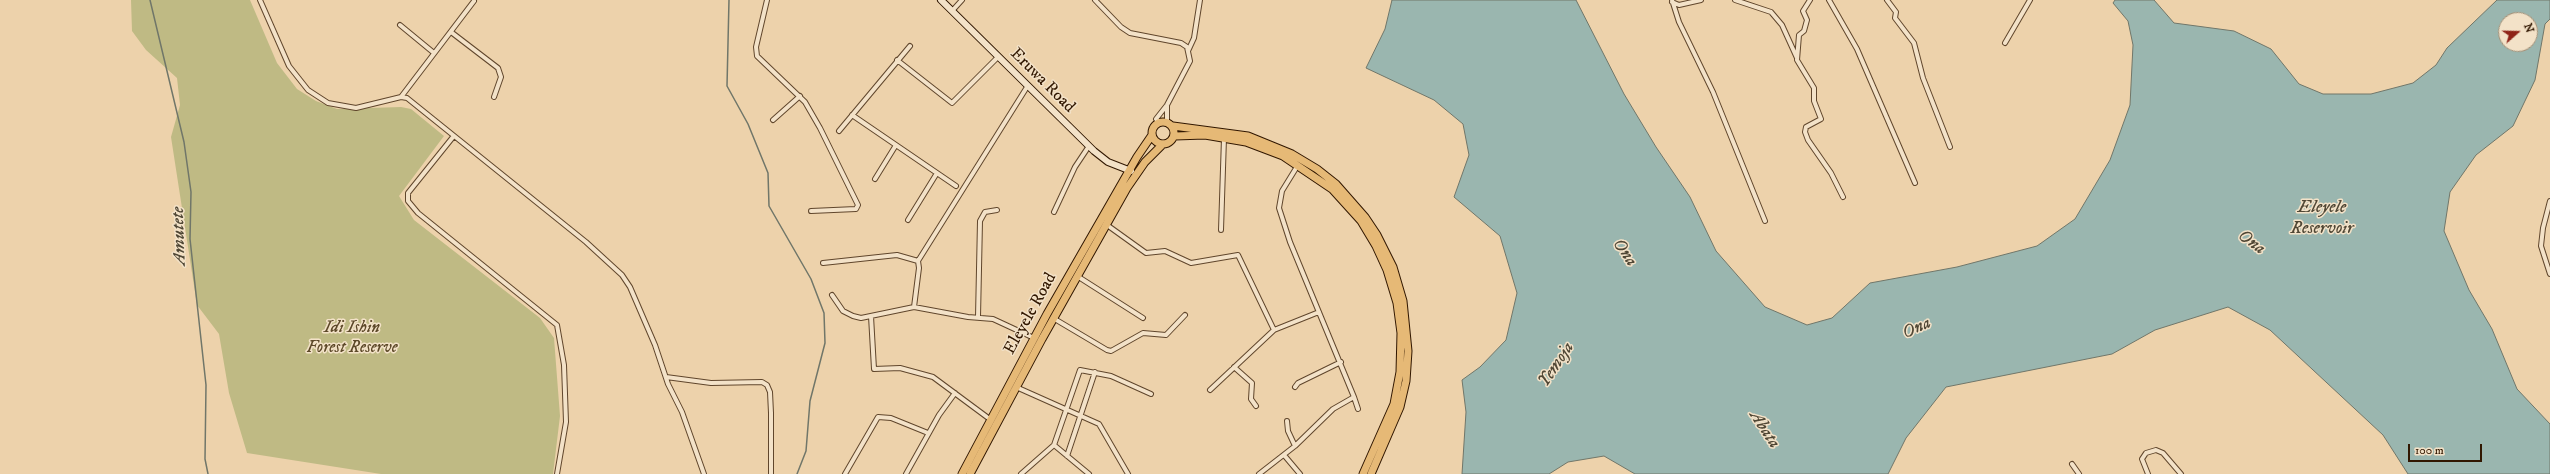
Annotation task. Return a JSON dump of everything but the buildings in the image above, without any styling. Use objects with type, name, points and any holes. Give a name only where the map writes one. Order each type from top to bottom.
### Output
[{"type":"main road","name":"Eruwa Road","points":[[941,0],[1027,87],[1089,146],[1108,162],[1134,172]]},
{"type":"main road","points":[[1134,172],[1137,157],[1152,135],[1153,127],[1159,122],[1248,136],[1292,154],[1317,169],[1336,184],[1365,217],[1377,235],[1393,267],[1403,300],[1408,351],[1406,381],[1400,407],[1371,474]]},
{"type":"main road","points":[[1152,135],[1157,143],[1163,144],[1170,142],[1174,136],[1172,125]]},
{"type":"main road","points":[[1174,136],[1224,138],[1246,142],[1272,151],[1299,165],[1332,188],[1361,221],[1385,264],[1397,303],[1402,351],[1398,389],[1388,421],[1363,474]]},
{"type":"main road","points":[[1134,172],[1163,144]]},
{"type":"main road","name":"Eleyele Road","points":[[1098,233],[1107,225],[1134,172]]},
{"type":"main road","name":"Eleyele Road","points":[[970,474],[1077,276],[1098,233],[1134,172]]},
{"type":"main road","name":"Eleyele Road","points":[[962,474],[1034,338],[1088,252]]},
{"type":"street","points":[[260,0],[289,66],[299,81],[318,97],[328,103],[356,108],[401,97],[413,102],[453,137],[586,242],[622,275],[648,328],[704,474]]},
{"type":"street","points":[[767,0],[756,52],[761,60],[800,96],[820,128],[858,205],[856,209],[811,211]]},
{"type":"street","points":[[952,12],[962,0]]},
{"type":"street","points":[[1095,0],[1121,27],[1130,33],[1181,43],[1188,51],[1190,61],[1167,105],[1156,119],[1159,122]]},
{"type":"street","points":[[1188,51],[1195,31],[1200,0]]},
{"type":"street","points":[[1672,1],[1679,5],[1701,0]]},
{"type":"street","points":[[1735,0],[1771,12],[1782,25],[1797,60],[1814,88],[1814,101],[1821,119],[1805,128],[1806,138],[1832,173],[1843,197]]},
{"type":"street","points":[[1797,60],[1799,35],[1804,31],[1807,20],[1803,11],[1810,0]]},
{"type":"street","points":[[1829,0],[1857,48],[1915,183]]},
{"type":"street","points":[[1887,0],[1896,12],[1895,18],[1914,43],[1923,78],[1950,147]]},
{"type":"street","points":[[2005,43],[2030,0]]},
{"type":"street","points":[[401,97],[474,1]]},
{"type":"street","points":[[1672,1],[1679,22],[1713,92],[1765,221]]},
{"type":"street","points":[[400,25],[434,53]]},
{"type":"street","points":[[451,32],[498,68],[501,77],[494,97]]},
{"type":"street","points":[[839,131],[910,46]]},
{"type":"street","points":[[897,60],[952,103],[998,57]]},
{"type":"street","points":[[914,307],[919,268],[918,261],[1027,87]]},
{"type":"street","points":[[773,120],[800,96]]},
{"type":"street","points":[[1167,105],[1167,121],[1172,125]]},
{"type":"street","points":[[852,115],[956,186]]},
{"type":"street","points":[[453,137],[408,194],[408,201],[418,213],[557,325],[564,365],[566,422],[557,474]]},
{"type":"street","points":[[1221,230],[1224,138]]},
{"type":"street","points":[[875,179],[896,145]]},
{"type":"street","points":[[1054,212],[1075,167],[1089,146]]},
{"type":"street","points":[[1299,165],[1282,191],[1279,208],[1290,242],[1341,362],[1358,409]]},
{"type":"street","points":[[908,220],[937,173]]},
{"type":"street","points":[[2550,201],[2543,228],[2541,246],[2550,274]]},
{"type":"street","points":[[978,317],[980,221],[985,212],[997,210]]},
{"type":"street","points":[[1107,225],[1148,254],[1165,251],[1191,263],[1238,255],[1274,330]]},
{"type":"street","points":[[823,263],[897,254],[918,261]]},
{"type":"street","points":[[1077,276],[1143,318]]},
{"type":"street","points":[[832,295],[838,306],[848,314],[861,318],[914,307],[968,317],[993,318],[1034,338]]},
{"type":"street","points":[[1210,390],[1274,330],[1319,312]]},
{"type":"street","points":[[1054,318],[1111,351],[1143,333],[1166,335],[1185,315]]},
{"type":"street","points":[[871,316],[874,369],[900,368],[921,372],[933,378],[955,393],[991,420]]},
{"type":"street","points":[[1295,387],[1298,383],[1341,362]]},
{"type":"street","points":[[1234,367],[1252,383],[1254,388],[1251,399],[1256,406]]},
{"type":"street","points":[[1021,474],[1054,445],[1078,371],[1095,372],[1151,394]]},
{"type":"street","points":[[1067,456],[1095,372]]},
{"type":"street","points":[[666,377],[711,383],[762,382],[767,385],[770,392],[771,406],[771,474]]},
{"type":"street","points":[[1016,387],[1099,424],[1128,474]]},
{"type":"street","points":[[906,474],[928,433],[955,393]]},
{"type":"street","points":[[1259,474],[1295,446],[1333,409],[1354,396]]},
{"type":"street","points":[[845,474],[878,417],[891,418],[928,433]]},
{"type":"street","points":[[1287,421],[1288,431],[1295,446]]},
{"type":"street","points":[[1054,445],[1084,472],[1089,474]]},
{"type":"street","points":[[2148,474],[2142,459],[2146,453],[2156,450],[2163,453],[2182,474]]},
{"type":"street","points":[[1284,455],[1300,474]]},
{"type":"street","points":[[2072,464],[2079,474]]},
{"type":"green space","name":"Idi Ishin Forest Reserve","points":[[131,0],[250,0],[277,63],[297,89],[316,101],[337,109],[401,107],[411,109],[444,136],[399,196],[414,220],[540,318],[554,338],[560,416],[553,474],[381,474],[247,453],[229,393],[219,334],[197,305],[171,137],[180,105],[177,78],[146,50],[132,31]]},
{"type":"water","name":"Eleyele Reservoir","points":[[1392,0],[1576,0],[1624,94],[1656,147],[1690,197],[1716,251],[1765,307],[1807,325],[1832,318],[1870,283],[1957,267],[2037,246],[2075,219],[2110,160],[2130,105],[2133,45],[2128,21],[2113,3],[2115,0],[2154,0],[2174,23],[2234,31],[2271,49],[2299,84],[2323,94],[2371,94],[2413,83],[2436,65],[2447,48],[2497,0],[2550,0],[2550,19],[2545,24],[2535,80],[2513,126],[2476,155],[2450,192],[2444,231],[2469,290],[2492,329],[2517,389],[2550,424],[2550,474],[2408,474],[2383,435],[2270,330],[2228,307],[2155,330],[2112,354],[1946,387],[1906,438],[1888,474],[1635,474],[1604,456],[1568,462],[1549,474],[1462,474],[1466,412],[1462,380],[1480,367],[1506,340],[1517,293],[1500,236],[1454,197],[1469,155],[1463,124],[1434,100],[1366,68],[1385,29]]},
{"type":"waterway","name":"Amutete","points":[[150,0],[184,142],[191,192],[190,239],[206,385],[205,459],[208,474]]},
{"type":"waterway","points":[[729,0],[727,86],[748,124],[768,173],[769,206],[811,279],[824,313],[825,343],[810,401],[806,451],[797,474]]},
{"type":"water label","name":"Ona","points":[[2251,243]]},
{"type":"water label","name":"Ona","points":[[1624,253]]},
{"type":"water label","name":"Ona","points":[[1917,329]]},
{"type":"water label","name":"Yemoja","points":[[1557,365]]},
{"type":"water label","name":"Abata","points":[[1764,430]]}]
